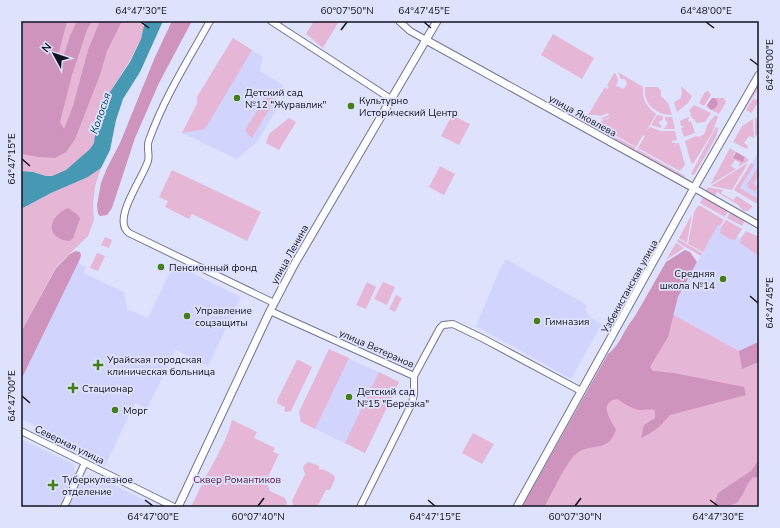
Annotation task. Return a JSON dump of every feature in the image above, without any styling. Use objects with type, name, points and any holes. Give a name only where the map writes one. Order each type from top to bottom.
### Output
[{"type":"main road","name":"улица Ленина","points":[[178,507],[274,303],[305,245],[437,21]]},
{"type":"main road","name":"улица Яковлева","points":[[426,40],[694,188]]},
{"type":"main road","name":"Узбекистанская улица","points":[[517,507],[694,188],[759,75]]},
{"type":"street","points":[[210,21],[177,79],[148,142],[148,161],[124,216],[123,224],[127,231],[274,303]]},
{"type":"street","points":[[271,21],[390,99]]},
{"type":"street","name":"улица Яковлева","points":[[399,21],[408,29],[426,40]]},
{"type":"street","name":"улица Яковлева","points":[[694,188],[759,225]]},
{"type":"street","name":"улица Ветеранов","points":[[270,311],[414,376],[440,328],[443,325],[450,324],[498,346],[581,391]]},
{"type":"street","points":[[360,507],[412,403],[414,394],[414,376]]},
{"type":"street","name":"Северная улица","points":[[21,431],[174,507]]},
{"type":"street","points":[[64,507],[85,463]]},
{"type":"shaded area","points":[[21,21],[67,21],[57,60],[60,67],[70,36],[77,21],[92,21],[87,30],[72,75],[60,122],[64,129],[73,106],[88,50],[100,21],[122,21],[107,51],[100,75],[75,139],[66,152],[55,158],[21,154]]},
{"type":"shaded area","points":[[172,21],[192,21],[159,83],[135,138],[112,208],[107,215],[100,216],[98,214],[97,205],[101,183],[120,143],[155,57]]},
{"type":"shaded area","name":"Детский сад №12 \"Журавлик\"","points":[[233,38],[263,57],[260,71],[284,86],[276,99],[277,109],[257,142],[237,159],[182,133],[197,104],[197,97]]},
{"type":"shaded area","points":[[712,98],[716,99],[718,104],[711,110],[707,105]]},
{"type":"shaded area","points":[[759,151],[759,205],[735,191]]},
{"type":"shaded area","points":[[736,152],[745,157],[743,162],[733,158]]},
{"type":"shaded area","points":[[68,208],[78,215],[80,219],[73,238],[70,241],[56,236],[52,227],[56,217]]},
{"type":"shaded area","name":"Средняя школа №14","points":[[718,225],[759,249],[759,342],[739,351],[674,315],[678,297]]},
{"type":"shaded area","points":[[685,250],[690,252],[697,262],[678,297],[668,337],[650,367],[653,371],[674,373],[744,387],[746,395],[670,415],[659,427],[641,438],[644,425],[655,418],[655,410],[635,409],[617,399],[611,401],[608,404],[607,412],[616,430],[613,437],[603,445],[581,451],[572,458],[544,507],[522,507],[608,354],[616,347],[666,262]]},
{"type":"shaded area","points":[[76,251],[80,252],[80,259],[21,380],[21,332],[56,268],[70,254]]},
{"type":"shaded area","name":"Гимназия","points":[[506,259],[587,305],[585,310],[591,318],[602,324],[571,379],[476,326],[499,271]]},
{"type":"shaded area","name":"Урайская городская клиническая больница","points":[[78,263],[86,267],[83,273],[124,292],[127,309],[148,318],[174,264],[241,297],[208,366],[176,350],[147,409],[135,403],[105,466],[60,444],[62,438],[21,419],[21,380]]},
{"type":"shaded area","points":[[756,343],[759,344],[759,362],[742,369],[739,351]]},
{"type":"shaded area","name":"Детский сад №15 \"Березка\"","points":[[329,349],[399,382],[365,453],[301,422],[299,412]]},
{"type":"shaded area","points":[[21,439],[73,464],[75,473],[59,507],[21,507]]},
{"type":"shaded area","points":[[759,460],[759,478],[753,477],[737,503],[728,506],[714,505],[718,493],[751,471]]},
{"type":"shaded area","points":[[93,475],[158,507],[69,507],[83,476]]},
{"type":"green space","points":[[21,21],[145,21],[141,39],[129,62],[106,98],[102,108],[94,143],[90,149],[66,170],[52,176],[21,171]]},
{"type":"green space","points":[[314,21],[339,21],[323,48],[306,34]]},
{"type":"green space","points":[[553,34],[594,58],[582,79],[541,55]]},
{"type":"green space","points":[[233,38],[252,50],[205,129],[182,133],[197,104],[197,97]]},
{"type":"green space","points":[[615,72],[618,80],[616,86],[624,89],[627,84],[625,79],[621,79],[618,72],[643,87],[645,102],[656,114],[647,130],[650,127],[661,131],[675,131],[677,140],[672,141],[672,143],[679,143],[685,165],[680,171],[638,148],[645,136],[643,135],[636,147],[599,126],[601,121],[609,118],[602,120],[602,118],[609,115],[608,113],[600,116],[588,115],[605,87],[607,89],[609,88],[607,85]]},
{"type":"green space","points":[[759,82],[759,88],[745,109],[744,108]]},
{"type":"green space","points":[[681,86],[692,96],[688,103],[677,112],[674,102],[681,98]]},
{"type":"green space","points":[[645,87],[657,87],[661,90],[661,96],[668,103],[672,115],[656,111],[648,103],[646,99]]},
{"type":"green space","points":[[708,91],[711,95],[704,106],[699,103],[705,92]]},
{"type":"green space","points":[[267,95],[275,100],[252,138],[245,130]]},
{"type":"green space","points":[[759,97],[759,101],[751,113],[746,110],[753,99],[757,100]]},
{"type":"green space","points":[[712,98],[724,98],[726,102],[719,114],[706,107]]},
{"type":"green space","points":[[694,105],[711,113],[705,122],[697,123],[690,115],[691,113],[689,111]]},
{"type":"green space","points":[[452,115],[470,124],[459,145],[441,136]]},
{"type":"green space","points":[[657,115],[663,116],[663,119],[659,122],[662,126],[661,128],[651,125]]},
{"type":"green space","points":[[715,115],[718,117],[712,133],[693,164],[691,163],[685,141],[696,136],[699,137],[703,134]]},
{"type":"green space","points":[[665,117],[672,117],[675,129],[664,129],[668,123],[665,120]]},
{"type":"green space","points":[[688,117],[688,122],[691,121],[695,133],[684,137],[681,128],[684,127],[681,126],[680,121]]},
{"type":"green space","points":[[289,118],[296,122],[279,150],[266,143],[269,134]]},
{"type":"green space","points":[[579,118],[636,148],[634,150],[583,122]]},
{"type":"green space","points":[[755,118],[759,118],[759,133],[755,137]]},
{"type":"green space","points":[[753,119],[754,138],[749,136],[744,143],[748,146],[747,149],[733,142],[742,126]]},
{"type":"green space","points":[[716,127],[718,128],[716,137],[694,175],[691,174]]},
{"type":"green space","points":[[730,148],[737,153],[734,153],[733,158],[741,161],[745,159],[745,157],[748,161],[738,167],[740,163],[735,160],[731,166],[736,169],[710,185]]},
{"type":"green space","points":[[637,149],[685,176],[684,178],[636,151]]},
{"type":"green space","points":[[748,163],[732,190],[711,186]]},
{"type":"green space","points":[[751,163],[754,165],[740,188],[758,199],[756,203],[734,190]]},
{"type":"green space","points":[[440,166],[455,174],[444,195],[429,187]]},
{"type":"green space","points":[[758,167],[759,175],[753,184],[758,187],[755,192],[749,188],[747,184]]},
{"type":"green space","points":[[101,168],[95,186],[93,204],[94,220],[88,236],[56,267],[21,332],[21,209],[51,193],[88,177]]},
{"type":"green space","points":[[172,170],[261,212],[247,241],[192,214],[189,219],[165,207],[168,201],[159,197]]},
{"type":"green space","points":[[708,187],[723,190],[721,193],[733,200],[737,196],[752,207],[748,211],[744,211],[737,204],[717,192],[715,196],[706,191]]},
{"type":"green space","points":[[703,197],[728,211],[725,217],[700,203]]},
{"type":"green space","points":[[698,206],[701,206],[724,220],[720,226],[718,225],[703,252],[688,244],[694,212]]},
{"type":"green space","points":[[730,212],[745,221],[742,226],[727,218]]},
{"type":"green space","points":[[692,214],[687,243],[679,238]]},
{"type":"green space","points":[[726,220],[742,229],[735,240],[729,239],[720,233],[721,227]]},
{"type":"green space","points":[[746,231],[759,237],[759,256],[740,243],[741,238]]},
{"type":"green space","points":[[105,237],[112,240],[109,248],[101,245]]},
{"type":"green space","points":[[678,239],[702,253],[701,256],[677,242]]},
{"type":"green space","points":[[676,243],[684,248],[666,260]]},
{"type":"green space","points":[[97,253],[105,256],[98,271],[90,268]]},
{"type":"green space","points":[[367,282],[376,287],[366,309],[356,305]]},
{"type":"green space","points":[[383,282],[395,287],[387,305],[374,299]]},
{"type":"green space","points":[[396,295],[402,298],[395,312],[389,309]]},
{"type":"green space","points":[[641,307],[674,315],[739,351],[759,342],[759,507],[522,507],[608,354],[617,345]]},
{"type":"green space","points":[[329,349],[349,358],[315,429],[301,422],[299,412]]},
{"type":"green space","points":[[297,360],[312,367],[291,411],[287,412],[284,411],[285,407],[278,404],[277,400]]},
{"type":"green space","points":[[379,372],[399,382],[365,453],[345,443]]},
{"type":"green space","name":"Сквер Романтиков","points":[[232,420],[257,432],[254,438],[275,448],[273,452],[279,454],[266,481],[270,491],[285,498],[287,503],[286,507],[191,507],[223,444]]},
{"type":"green space","points":[[473,433],[494,444],[482,464],[462,453]]},
{"type":"green space","points":[[309,462],[319,466],[319,469],[325,470],[334,475],[335,479],[330,490],[326,490],[317,507],[298,507],[293,505],[292,501],[305,474],[303,468],[305,464]]},
{"type":"water","name":"Колосья","points":[[145,21],[163,21],[140,72],[123,99],[116,120],[110,150],[101,168],[88,177],[51,193],[21,209],[21,171],[52,176],[66,170],[90,149],[94,143],[97,120],[106,98],[130,62],[141,39]]},
{"type":"place","name":"Детский сад №12 \"Журавлик\"","points":[[237,98]]},
{"type":"place","name":"Культурно Исторический Центр","points":[[351,106]]},
{"type":"place","name":"Пенсионный фонд","points":[[161,267]]},
{"type":"place","name":"Средняя школа №14","points":[[723,279]]},
{"type":"place","name":"Управление соцзащиты","points":[[187,316]]},
{"type":"place","name":"Гимназия","points":[[537,321]]},
{"type":"place","name":"Урайская городская клиническая больница","points":[[98,365]]},
{"type":"place","name":"Стационар","points":[[73,388]]},
{"type":"place","name":"Детский сад №15 \"Березка\"","points":[[349,397]]},
{"type":"place","name":"Морг","points":[[115,410]]},
{"type":"place","name":"Туберкулезное отделение","points":[[53,485]]}]
